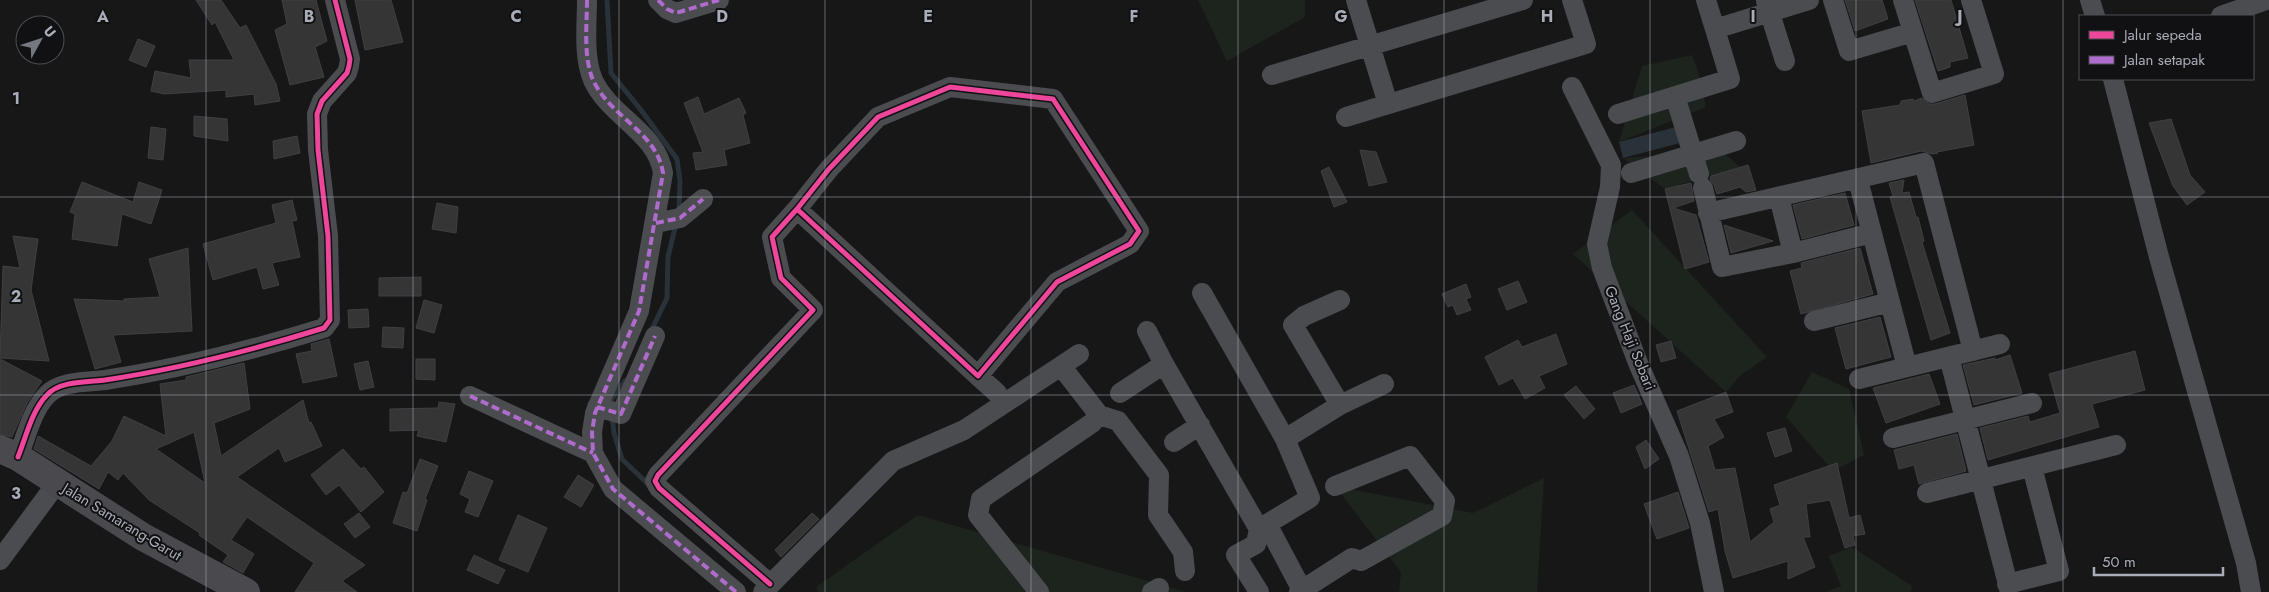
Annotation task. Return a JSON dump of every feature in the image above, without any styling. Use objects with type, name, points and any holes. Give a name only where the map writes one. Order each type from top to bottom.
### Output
[{"type":"main road","name":"Jalan Samarang-Garut","points":[[9,453],[143,537],[246,592]]},
{"type":"street","points":[[9,453],[47,395],[58,387],[116,378],[199,360],[289,339],[328,325],[330,320],[328,236],[318,150],[317,114],[322,101],[347,73],[349,66],[335,0]]},
{"type":"street","points":[[587,0],[586,49],[593,80],[614,109],[654,146],[662,162],[667,221],[607,410],[592,432],[593,453],[613,489],[736,592]]},
{"type":"street","points":[[658,0],[667,9],[676,13],[719,0]]},
{"type":"street","points":[[1356,0],[1388,104]]},
{"type":"street","points":[[1272,76],[1523,0]]},
{"type":"street","points":[[1346,117],[1586,44],[1572,0]]},
{"type":"street","points":[[1618,114],[1730,79],[1706,0]]},
{"type":"street","points":[[1715,29],[1768,6],[1810,0]]},
{"type":"street","points":[[1833,0],[1849,51],[1913,32]]},
{"type":"street","points":[[1903,0],[1932,92],[1994,74],[1971,0]]},
{"type":"street","points":[[2090,0],[2095,15]]},
{"type":"street","points":[[2224,15],[2266,0]]},
{"type":"street","points":[[1768,6],[1785,61]]},
{"type":"street","points":[[2113,80],[2159,257],[2246,563],[2251,592]]},
{"type":"street","points":[[978,376],[1057,282],[1130,244],[1139,231],[1053,99],[950,87],[878,117],[829,169],[798,209],[772,237],[781,278],[813,310],[654,481],[658,488],[767,588],[893,461],[964,430],[1079,354]]},
{"type":"street","name":"Gang Haji Sobari","points":[[1572,87],[1611,165],[1610,187],[1597,244],[1602,268],[1638,363],[1679,456],[1700,523],[1714,592]]},
{"type":"street","points":[[1675,96],[1701,181],[1722,267],[1793,253],[1872,233]]},
{"type":"street","points":[[1631,173],[1736,141]]},
{"type":"street","points":[[1708,213],[1858,180],[1924,163],[1973,351]]},
{"type":"street","points":[[1858,180],[1907,367]]},
{"type":"street","points":[[1778,197],[1793,253]]},
{"type":"street","points":[[667,221],[704,198]]},
{"type":"street","points":[[798,209],[997,393]]},
{"type":"street","points":[[1202,294],[1285,440],[1324,491]]},
{"type":"street","points":[[1340,300],[1304,316],[1293,325],[1340,405]]},
{"type":"street","points":[[1814,321],[1890,302]]},
{"type":"street","points":[[1147,331],[1164,364],[1263,526],[1301,592],[1352,558],[1361,561],[1442,516],[1445,501],[1410,456],[1324,491],[1263,526],[1256,544],[1236,555],[1258,592]]},
{"type":"street","points":[[607,410],[622,414],[654,336]]},
{"type":"street","points":[[1859,379],[2000,344]]},
{"type":"street","points":[[1949,357],[2009,588],[2059,571],[2032,467]]},
{"type":"street","points":[[1120,393],[1164,364]]},
{"type":"street","points":[[1061,366],[1100,415],[1118,421],[1159,475],[1158,515],[1183,552],[1186,571]]},
{"type":"street","points":[[1285,440],[1340,405],[1384,384]]},
{"type":"street","points":[[470,396],[593,453]]},
{"type":"street","points":[[1893,438],[2032,403]]},
{"type":"street","points":[[1039,592],[978,515],[981,499],[1100,415]]},
{"type":"street","points":[[1174,442],[1200,425]]},
{"type":"street","points":[[1927,493],[2116,445]]},
{"type":"street","points":[[0,560],[57,482]]},
{"type":"shaded area","points":[[1198,0],[1305,0],[1305,17],[1227,61]]},
{"type":"shaded area","points":[[1692,55],[1697,67],[1706,107],[1619,142],[1642,66]]},
{"type":"shaded area","points":[[1676,127],[1680,143],[1623,158],[1619,142]]},
{"type":"shaded area","points":[[1723,152],[1740,167],[1665,189],[1623,158]]},
{"type":"shaded area","points":[[1632,210],[1767,357],[1741,375],[1726,392],[1573,254]]},
{"type":"shaded area","points":[[1812,372],[1849,389],[1864,455],[1833,471],[1786,417]]},
{"type":"shaded area","points":[[1544,478],[1537,592],[1399,592],[1401,572],[1335,486],[1473,513]]},
{"type":"shaded area","points":[[918,515],[1186,592],[818,592],[816,587]]},
{"type":"shaded area","points":[[1852,547],[1912,586],[1911,592],[1826,592],[1841,586],[1829,556]]},
{"type":"building","points":[[196,0],[221,0],[240,28],[246,25],[276,84],[280,101],[255,105],[254,94],[226,97],[226,90],[164,94],[151,91],[155,71],[191,78],[189,60],[234,60],[215,22],[212,25]]},
{"type":"building","points":[[282,0],[316,0],[327,41],[315,47],[324,77],[290,85],[275,30],[287,24]]},
{"type":"building","points":[[355,0],[391,0],[403,42],[365,50]]},
{"type":"building","points":[[1845,0],[1882,0],[1888,19],[1855,31]]},
{"type":"building","points":[[1915,0],[1951,0],[1968,58],[1950,62],[1950,67],[1938,71]]},
{"type":"building","points":[[138,39],[155,46],[146,67],[129,60]]},
{"type":"building","points":[[1965,95],[1974,145],[1932,154],[1921,151],[1871,163],[1862,111],[1900,105],[1901,101],[1913,99],[1914,101],[1922,98],[1929,104],[1935,104]]},
{"type":"building","points":[[698,97],[704,114],[739,98],[746,113],[743,115],[750,143],[724,150],[727,165],[696,170],[693,153],[703,152],[684,103]]},
{"type":"building","points":[[194,116],[227,119],[228,141],[194,136]]},
{"type":"building","points":[[2171,119],[2190,175],[2205,192],[2187,205],[2173,186],[2149,123]]},
{"type":"building","points":[[151,127],[166,129],[163,160],[148,158]]},
{"type":"building","points":[[297,136],[300,153],[274,159],[273,141]]},
{"type":"building","points":[[1360,150],[1376,152],[1387,182],[1369,186]]},
{"type":"building","points":[[1748,165],[1756,190],[1746,192],[1740,187],[1717,194],[1710,179],[1711,176]]},
{"type":"building","points":[[1329,167],[1347,202],[1334,207],[1321,171]]},
{"type":"building","points":[[1904,180],[1902,193],[1909,192],[1916,217],[1918,217],[1924,241],[1922,242],[1950,333],[1931,340],[1890,197],[1893,196],[1889,183]]},
{"type":"building","points":[[82,182],[133,202],[139,182],[162,190],[151,224],[122,214],[117,246],[72,239],[75,214],[70,212]]},
{"type":"building","points":[[1691,183],[1694,201],[1673,208],[1696,215],[1709,262],[1685,269],[1665,189]]},
{"type":"building","points":[[1845,193],[1854,225],[1802,239],[1793,205]]},
{"type":"building","points":[[292,200],[297,220],[292,221],[300,257],[272,263],[279,285],[263,289],[257,267],[213,280],[203,244],[276,223],[272,205]]},
{"type":"building","points":[[437,203],[458,207],[456,233],[432,229]]},
{"type":"building","points":[[1724,225],[1773,241],[1731,253]]},
{"type":"building","points":[[13,236],[38,239],[31,290],[49,361],[0,358],[3,266],[20,268]]},
{"type":"building","points":[[188,248],[192,331],[113,335],[121,362],[95,369],[74,299],[124,301],[124,299],[160,297],[149,259]]},
{"type":"building","points":[[1860,248],[1873,294],[1801,314],[1790,271],[1802,268],[1801,263]]},
{"type":"building","points":[[421,277],[421,296],[379,296],[379,278]]},
{"type":"building","points":[[1518,281],[1527,302],[1507,310],[1498,289]]},
{"type":"building","points":[[1466,284],[1471,297],[1466,299],[1471,310],[1457,315],[1453,305],[1448,307],[1442,294]]},
{"type":"building","points":[[424,300],[442,305],[434,333],[416,328]]},
{"type":"building","points":[[368,309],[369,327],[349,328],[348,310]]},
{"type":"building","points":[[1880,317],[1891,357],[1846,369],[1835,328]]},
{"type":"building","points":[[383,327],[404,328],[403,348],[382,347]]},
{"type":"building","points":[[1556,334],[1567,364],[1539,376],[1545,388],[1525,399],[1513,378],[1499,385],[1485,357],[1518,340],[1522,347]]},
{"type":"building","points":[[329,339],[337,376],[303,383],[296,354],[312,351],[311,344]]},
{"type":"building","points":[[1671,341],[1676,358],[1661,362],[1656,345]]},
{"type":"building","points":[[2135,351],[2145,390],[2092,404],[2099,427],[1988,460],[1980,428],[2028,416],[2030,422],[2060,413],[2049,374]]},
{"type":"building","points":[[2010,355],[2022,393],[1974,405],[1963,365],[1995,358],[1995,360]]},
{"type":"building","points":[[0,359],[42,381],[27,403],[12,437],[0,434]]},
{"type":"building","points":[[416,359],[435,359],[435,380],[416,379]]},
{"type":"building","points":[[368,361],[374,387],[360,390],[354,364]]},
{"type":"building","points":[[244,363],[250,409],[214,423],[221,456],[303,400],[309,423],[311,422],[322,446],[285,462],[279,448],[237,477],[365,565],[342,581],[357,592],[295,592],[314,563],[247,517],[231,540],[254,554],[243,573],[223,562],[228,555],[199,535],[200,533],[149,500],[123,473],[118,480],[108,472],[99,489],[34,449],[38,436],[91,466],[112,441],[124,416],[166,436],[160,384],[186,380],[186,377]],"holes":[[[194,432],[205,483],[156,449]]]},
{"type":"building","points":[[1929,374],[1940,404],[1886,423],[1873,388]]},
{"type":"building","points":[[1634,385],[1642,404],[1621,413],[1613,393]]},
{"type":"building","points":[[1576,386],[1595,409],[1584,419],[1564,395]]},
{"type":"building","points":[[1726,392],[1733,412],[1714,419],[1724,437],[1708,446],[1715,470],[1735,468],[1750,542],[1774,522],[1770,509],[1780,505],[1774,485],[1837,463],[1849,518],[1860,515],[1865,534],[1853,536],[1855,545],[1845,548],[1830,500],[1806,504],[1810,537],[1803,537],[1815,567],[1788,579],[1788,561],[1733,578],[1725,551],[1718,509],[1709,512],[1677,411]]},
{"type":"building","points":[[439,402],[455,404],[446,442],[417,436],[419,430],[390,431],[390,409],[438,408]]},
{"type":"building","points":[[1785,428],[1792,451],[1775,457],[1767,433]]},
{"type":"building","points":[[1957,434],[1966,471],[1919,484],[1914,465],[1899,469],[1894,450]]},
{"type":"building","points":[[1646,440],[1659,459],[1645,469],[1636,447]]},
{"type":"building","points":[[343,449],[361,469],[364,467],[384,492],[361,512],[339,485],[326,495],[311,475]]},
{"type":"building","points":[[420,459],[438,466],[425,499],[427,500],[417,531],[393,523],[403,492],[407,493]]},
{"type":"building","points":[[469,471],[493,481],[478,517],[465,512],[470,499],[460,494]]},
{"type":"building","points":[[578,475],[594,485],[581,507],[564,497]]},
{"type":"building","points":[[1678,492],[1689,528],[1657,539],[1644,504]]},
{"type":"building","points":[[359,513],[370,527],[355,538],[344,524]]},
{"type":"building","points":[[812,513],[819,519],[781,557],[775,550]]},
{"type":"building","points":[[518,515],[547,528],[528,572],[499,560]]},
{"type":"building","points":[[474,555],[505,570],[498,584],[467,570]]},
{"type":"waterway","points":[[607,0],[611,73],[677,159],[680,181],[679,211]]},
{"type":"waterway","points":[[651,331],[667,298],[668,257],[676,224]]},
{"type":"waterway","points":[[611,405],[611,400],[625,381]]},
{"type":"waterway","points":[[612,416],[614,433],[622,459],[649,485]]},
{"type":"marked path","points":[[587,0],[587,51],[593,80],[610,104],[652,146],[659,159],[663,173],[639,311],[595,413],[592,432],[593,453],[613,489],[736,592]]},
{"type":"marked path","points":[[658,0],[667,9],[676,13],[719,0]]},
{"type":"marked path","points":[[656,223],[680,218],[703,199]]},
{"type":"marked path","points":[[597,407],[621,414],[655,336]]},
{"type":"marked path","points":[[470,396],[593,453]]},
{"type":"cycle path","points":[[18,457],[37,408],[52,390],[74,383],[132,376],[215,358],[324,328],[330,320],[328,236],[318,150],[317,114],[322,101],[347,73],[349,66],[350,59],[335,0]]},
{"type":"cycle path","points":[[770,584],[659,488],[655,481],[658,475],[813,310],[781,278],[772,237],[797,209],[978,376],[1057,282],[1130,244],[1139,231],[1053,99],[950,87],[878,117],[829,169],[797,209]]}]
